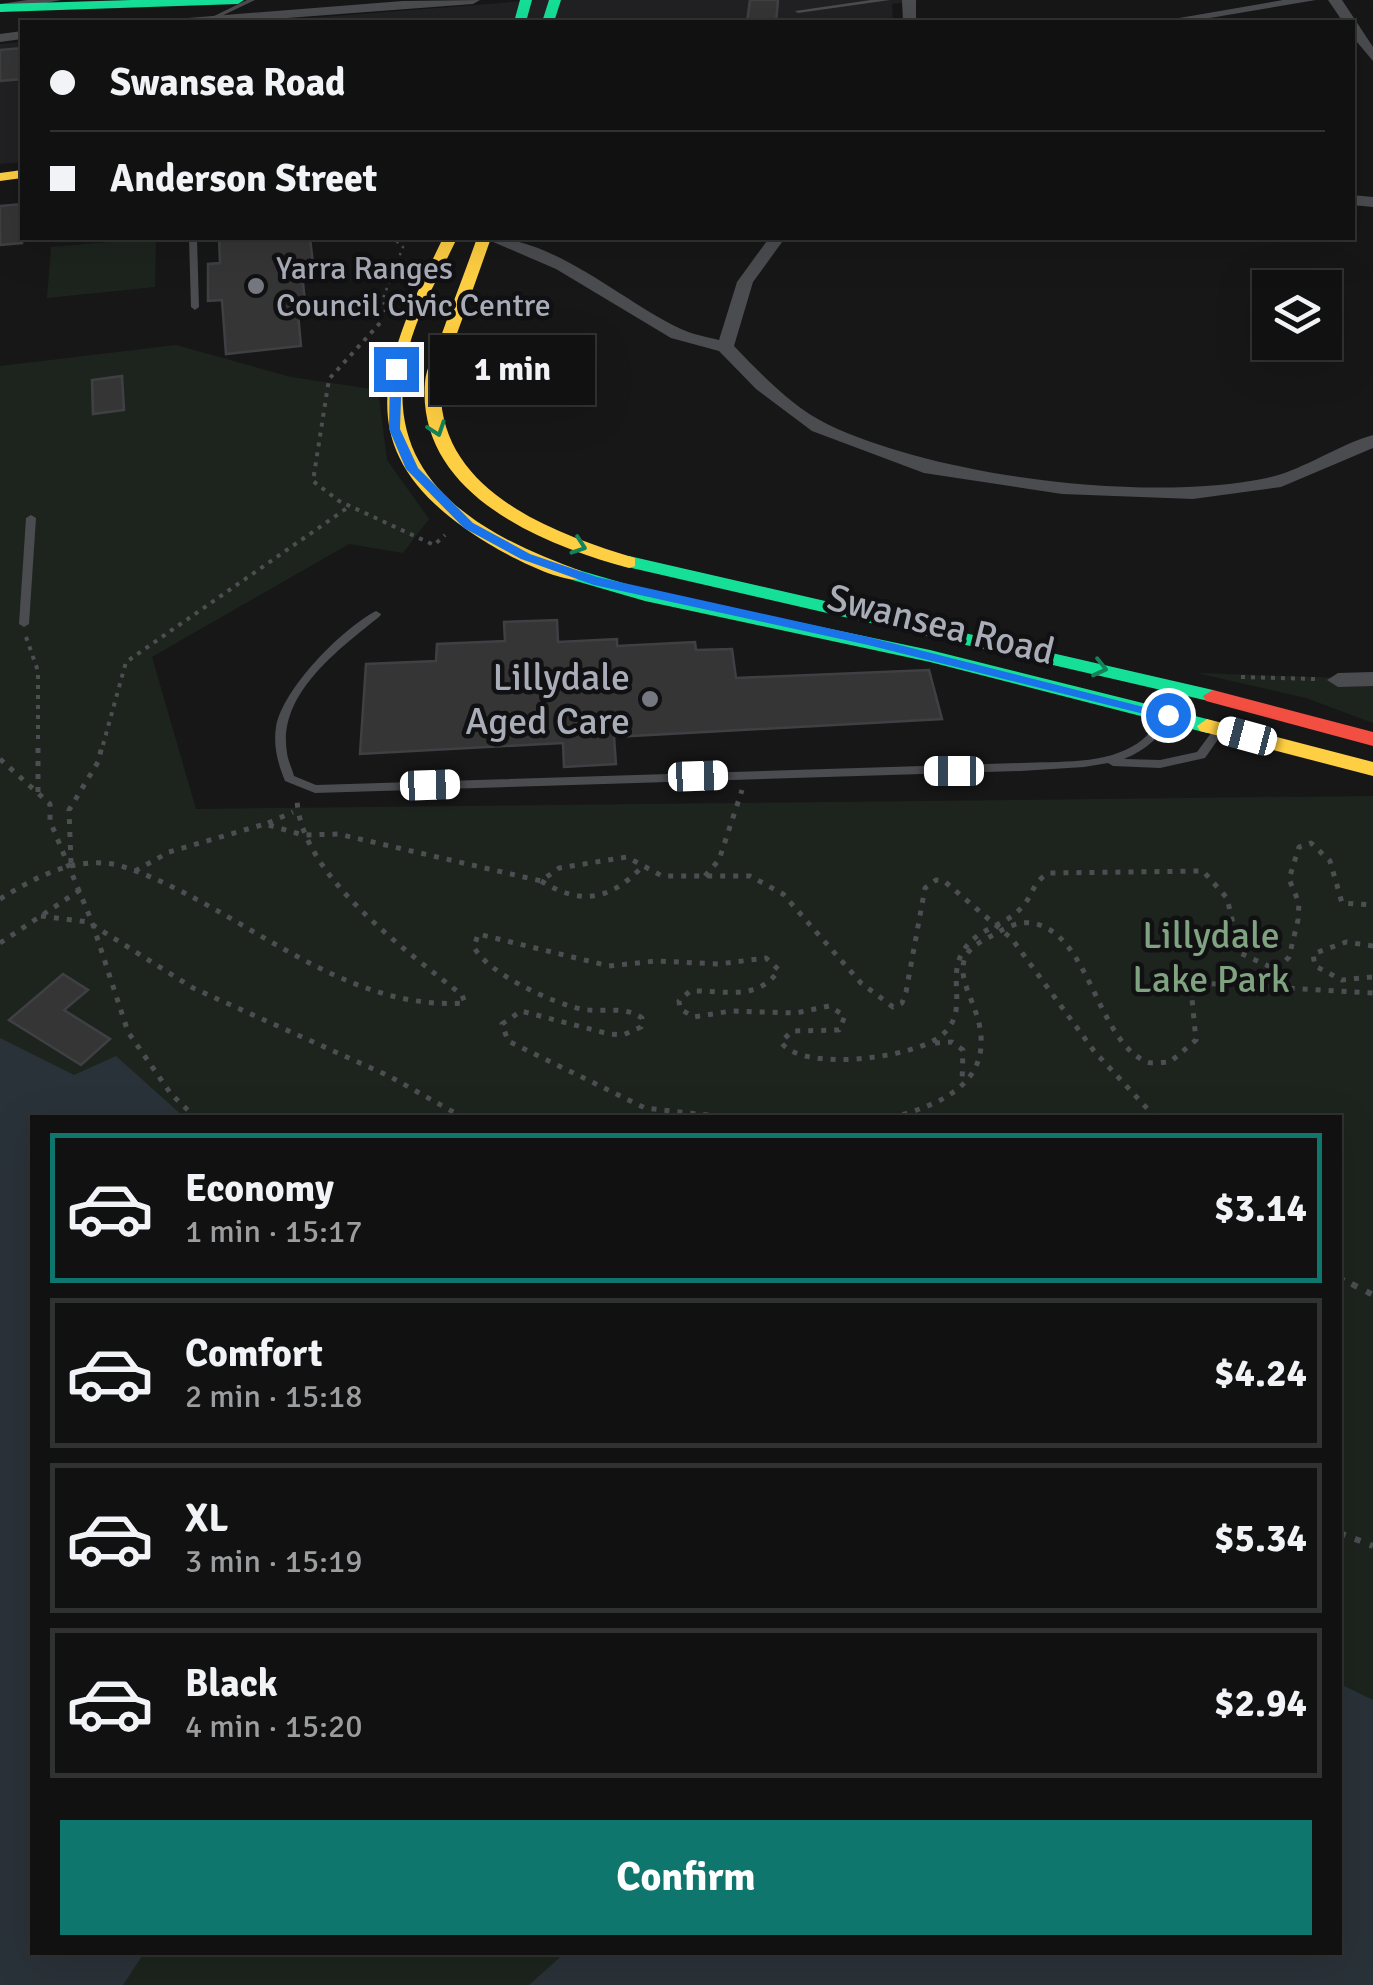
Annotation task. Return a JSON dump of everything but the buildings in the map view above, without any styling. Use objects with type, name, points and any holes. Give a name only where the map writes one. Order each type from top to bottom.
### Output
[{"type":"main road","points":[[0,9],[238,0]]},
{"type":"main road","name":"Swansea Road","points":[[449,240],[396,369],[394,429],[412,469],[446,507],[496,542],[594,581],[868,641],[1373,769]]},
{"type":"main road","points":[[418,311],[448,275],[463,240]]},
{"type":"main road","name":"Swansea Road","points":[[483,240],[435,367],[430,404],[433,423],[455,466],[493,502],[545,533],[613,556],[1204,693],[1373,738]]},
{"type":"main road","points":[[1168,715],[1204,693],[1220,728]]},
{"type":"main road","points":[[1288,715],[1285,730],[1300,750]]},
{"type":"street","points":[[0,9],[54,0]]},
{"type":"street","points":[[359,0],[409,3]]},
{"type":"street","points":[[220,20],[474,0]]},
{"type":"street","points":[[1176,20],[1308,0]]},
{"type":"street","points":[[1335,0],[1355,16],[1373,56]]},
{"type":"street","points":[[0,9],[20,30]]},
{"type":"street","points":[[497,240],[562,266],[677,334],[725,347],[732,359],[792,410],[828,432],[924,466],[1062,488],[1193,493],[1274,483],[1373,441]]},
{"type":"street","points":[[725,347],[745,282],[776,240]]},
{"type":"street","points":[[1338,680],[1373,679]]},
{"type":"lane","points":[[208,20],[222,17],[252,0]]},
{"type":"lane","points":[[798,11],[888,0]]},
{"type":"lane","points":[[193,240],[195,307]]},
{"type":"lane","points":[[24,624],[31,518]]},
{"type":"lane","points":[[376,614],[316,665],[288,700],[278,739],[289,778],[315,789],[954,771],[1086,762],[1160,764],[1200,755],[1220,728]]},
{"type":"lane","points":[[1086,762],[1146,748],[1156,740],[1168,715]]},
{"type":"path","points":[[71,865],[69,810],[98,762],[126,662],[350,506]]},
{"type":"path","points":[[24,624],[38,670],[38,793]]},
{"type":"path","points":[[0,760],[50,804],[50,821],[71,865],[128,1032],[171,1094],[193,1115]]},
{"type":"path","points":[[702,878],[712,872],[732,807],[743,798],[742,775]]},
{"type":"path","points":[[0,899],[34,879],[71,865],[102,862],[135,871],[343,978],[404,1000],[452,1006],[465,1003],[462,995],[366,917],[303,835],[294,812],[302,783]]},
{"type":"path","points":[[135,871],[169,852],[294,812]]},
{"type":"path","points":[[265,824],[303,835],[338,834],[541,881],[564,897],[599,898],[622,890],[640,870]]},
{"type":"path","points":[[902,1115],[953,1098],[962,1086],[982,1039],[964,966],[976,943],[994,925],[1021,908],[1033,880],[1050,873],[1203,871],[1219,880],[1230,894],[1230,930],[1236,951],[1254,966],[1277,970],[1288,956],[1298,920],[1299,903],[1289,879],[1299,847],[1311,843],[1327,850],[1334,864],[1333,886],[1342,903],[1373,905]]},
{"type":"path","points":[[541,881],[559,868],[627,856],[640,870],[683,880],[748,875],[764,881],[872,992],[893,1007],[902,1003],[906,992],[920,904],[929,884],[944,881],[1002,931],[1094,1050],[1153,1115]]},
{"type":"path","points":[[0,942],[80,890]]},
{"type":"path","points":[[1021,908],[1031,922]]},
{"type":"path","points":[[41,916],[71,914],[92,922],[208,999],[424,1091],[460,1115]]},
{"type":"path","points":[[930,1044],[954,1021],[959,1004],[954,967],[970,940],[1031,922],[1052,929],[1067,942],[1110,1024],[1129,1050],[1142,1060],[1161,1064],[1181,1059],[1196,1040],[1189,998],[1200,983],[1373,993]]},
{"type":"path","points":[[707,1115],[645,1108],[508,1041],[502,1024],[521,1011],[623,1035],[641,1027],[642,1018],[627,1010],[579,1008],[559,1000],[479,956],[474,939],[478,934],[491,934],[609,966],[656,961],[718,964],[766,958],[779,970],[775,979],[757,990],[734,994],[690,990],[682,995],[680,1009],[694,1017],[731,1011],[796,1013],[829,1006],[840,1010],[845,1024],[840,1030],[792,1031],[784,1036],[786,1051],[795,1058],[879,1060],[930,1044],[952,1042],[963,1050],[962,1086]]},
{"type":"path","points":[[1373,946],[1346,942],[1313,954],[1315,966],[1335,980],[1354,982],[1373,977]]},
{"type":"path","points":[[1342,1279],[1373,1295]]},
{"type":"path","points":[[1342,1534],[1373,1546]]},
{"type":"shaded area","points":[[538,0],[920,0],[892,4],[893,20],[284,20]]},
{"type":"shaded area","points":[[20,42],[20,162],[0,164],[0,44]]},
{"type":"shaded area","points":[[0,1038],[74,1075],[116,1056],[182,1115],[30,1115],[30,1955],[143,1955],[123,1985],[0,1985]]},
{"type":"shaded area","points":[[1342,1685],[1373,1700],[1373,1985],[529,1985],[563,1955],[1342,1955]]},
{"type":"green space","points":[[156,240],[155,287],[47,298],[51,247]]},
{"type":"green space","name":"Lillydale Lake Park","points":[[176,345],[291,377],[378,390],[387,460],[429,519],[403,553],[349,544],[152,657],[196,809],[1373,796],[1373,1985],[0,1985],[0,366]]},
{"type":"green space","points":[[1197,673],[1373,679],[1373,723],[1306,698]]},
{"type":"traffic: fast","points":[[0,8],[238,0]]},
{"type":"traffic: fast","points":[[521,20],[526,0]]},
{"type":"traffic: fast","points":[[549,20],[555,0]]},
{"type":"traffic: fast","points":[[629,562],[1213,696]]},
{"type":"traffic: fast","points":[[575,575],[645,595],[930,656],[1207,726]]},
{"type":"traffic: slow","points":[[0,177],[20,174]]},
{"type":"traffic: slow","points":[[449,240],[401,348],[393,406],[400,442],[417,474],[441,502],[471,526],[504,546],[575,575]]},
{"type":"traffic: slow","points":[[483,240],[433,380],[435,418],[447,451],[468,479],[526,523],[629,562]]},
{"type":"traffic: slow","points":[[1207,726],[1373,769]]},
{"type":"traffic: jam","points":[[1213,696],[1373,739]]},
{"type":"place","name":"Yarra Ranges Council Civic Centre","points":[[256,286]]},
{"type":"place","name":"Lillydale Aged Care","points":[[650,699]]},
{"type":"route","points":[[396,369],[394,429],[412,469],[446,507],[469,525],[526,556],[594,581],[868,641],[1168,715]]}]
